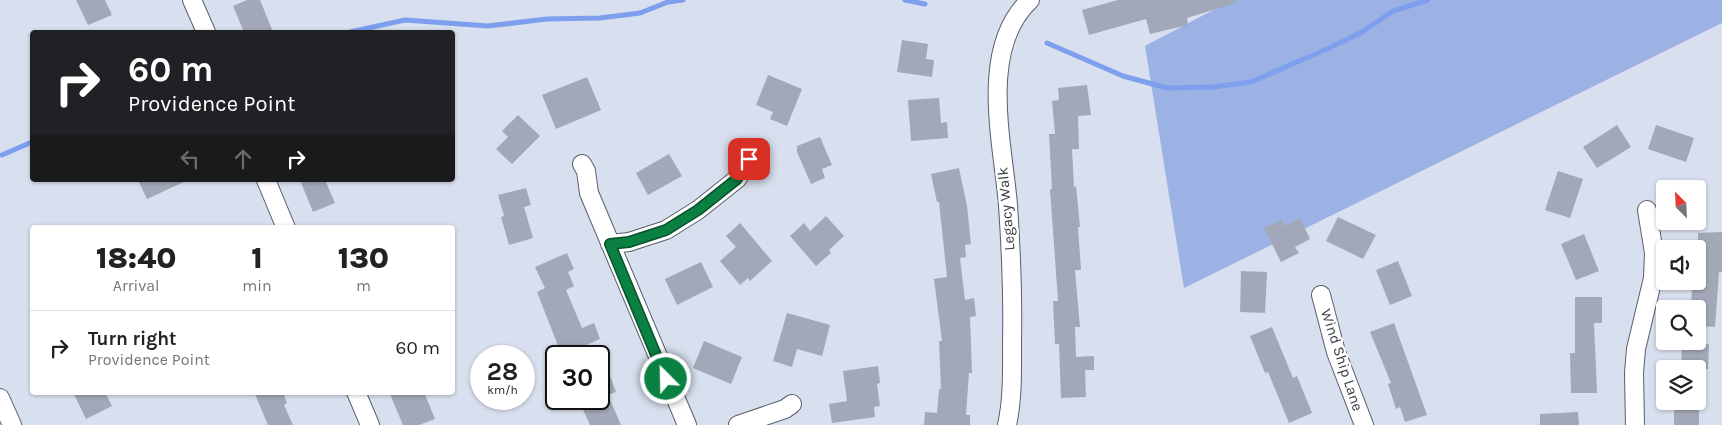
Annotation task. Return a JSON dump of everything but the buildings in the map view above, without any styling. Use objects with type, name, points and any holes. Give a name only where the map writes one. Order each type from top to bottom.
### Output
[{"type":"street","points":[[192,0],[205,30]]},
{"type":"street","name":"Legacy Walk","points":[[1007,425],[1012,401],[1012,296],[1008,203],[997,100],[1000,67],[1010,28],[1023,7],[1030,0]]},
{"type":"street","points":[[610,244],[629,242],[674,225],[698,210],[737,179],[749,159]]},
{"type":"street","points":[[582,164],[586,170],[589,193],[687,425]]},
{"type":"street","points":[[267,182],[285,225]]},
{"type":"street","points":[[1635,425],[1634,373],[1636,349],[1654,278],[1654,253],[1647,210]]},
{"type":"street","name":"Wind Ship Lane","points":[[1321,295],[1336,352],[1364,425]]},
{"type":"street","points":[[357,395],[370,425]]},
{"type":"street","points":[[0,398],[12,425]]},
{"type":"street","points":[[738,425],[785,409],[792,404]]},
{"type":"shaded area","points":[[1232,0],[1722,0],[1722,23],[1184,288],[1145,46]]},
{"type":"waterway","points":[[359,30],[405,20],[488,26],[547,19],[600,18],[640,13],[668,2],[683,0]]},
{"type":"waterway","points":[[905,0],[925,4]]},
{"type":"waterway","points":[[1047,43],[1123,76],[1167,88],[1213,87],[1251,82],[1362,32],[1393,11],[1428,0]]},
{"type":"waterway","points":[[2,155],[30,143]]},
{"type":"route","points":[[666,379],[610,244],[629,242],[666,230],[698,210],[737,179],[749,159]]}]
